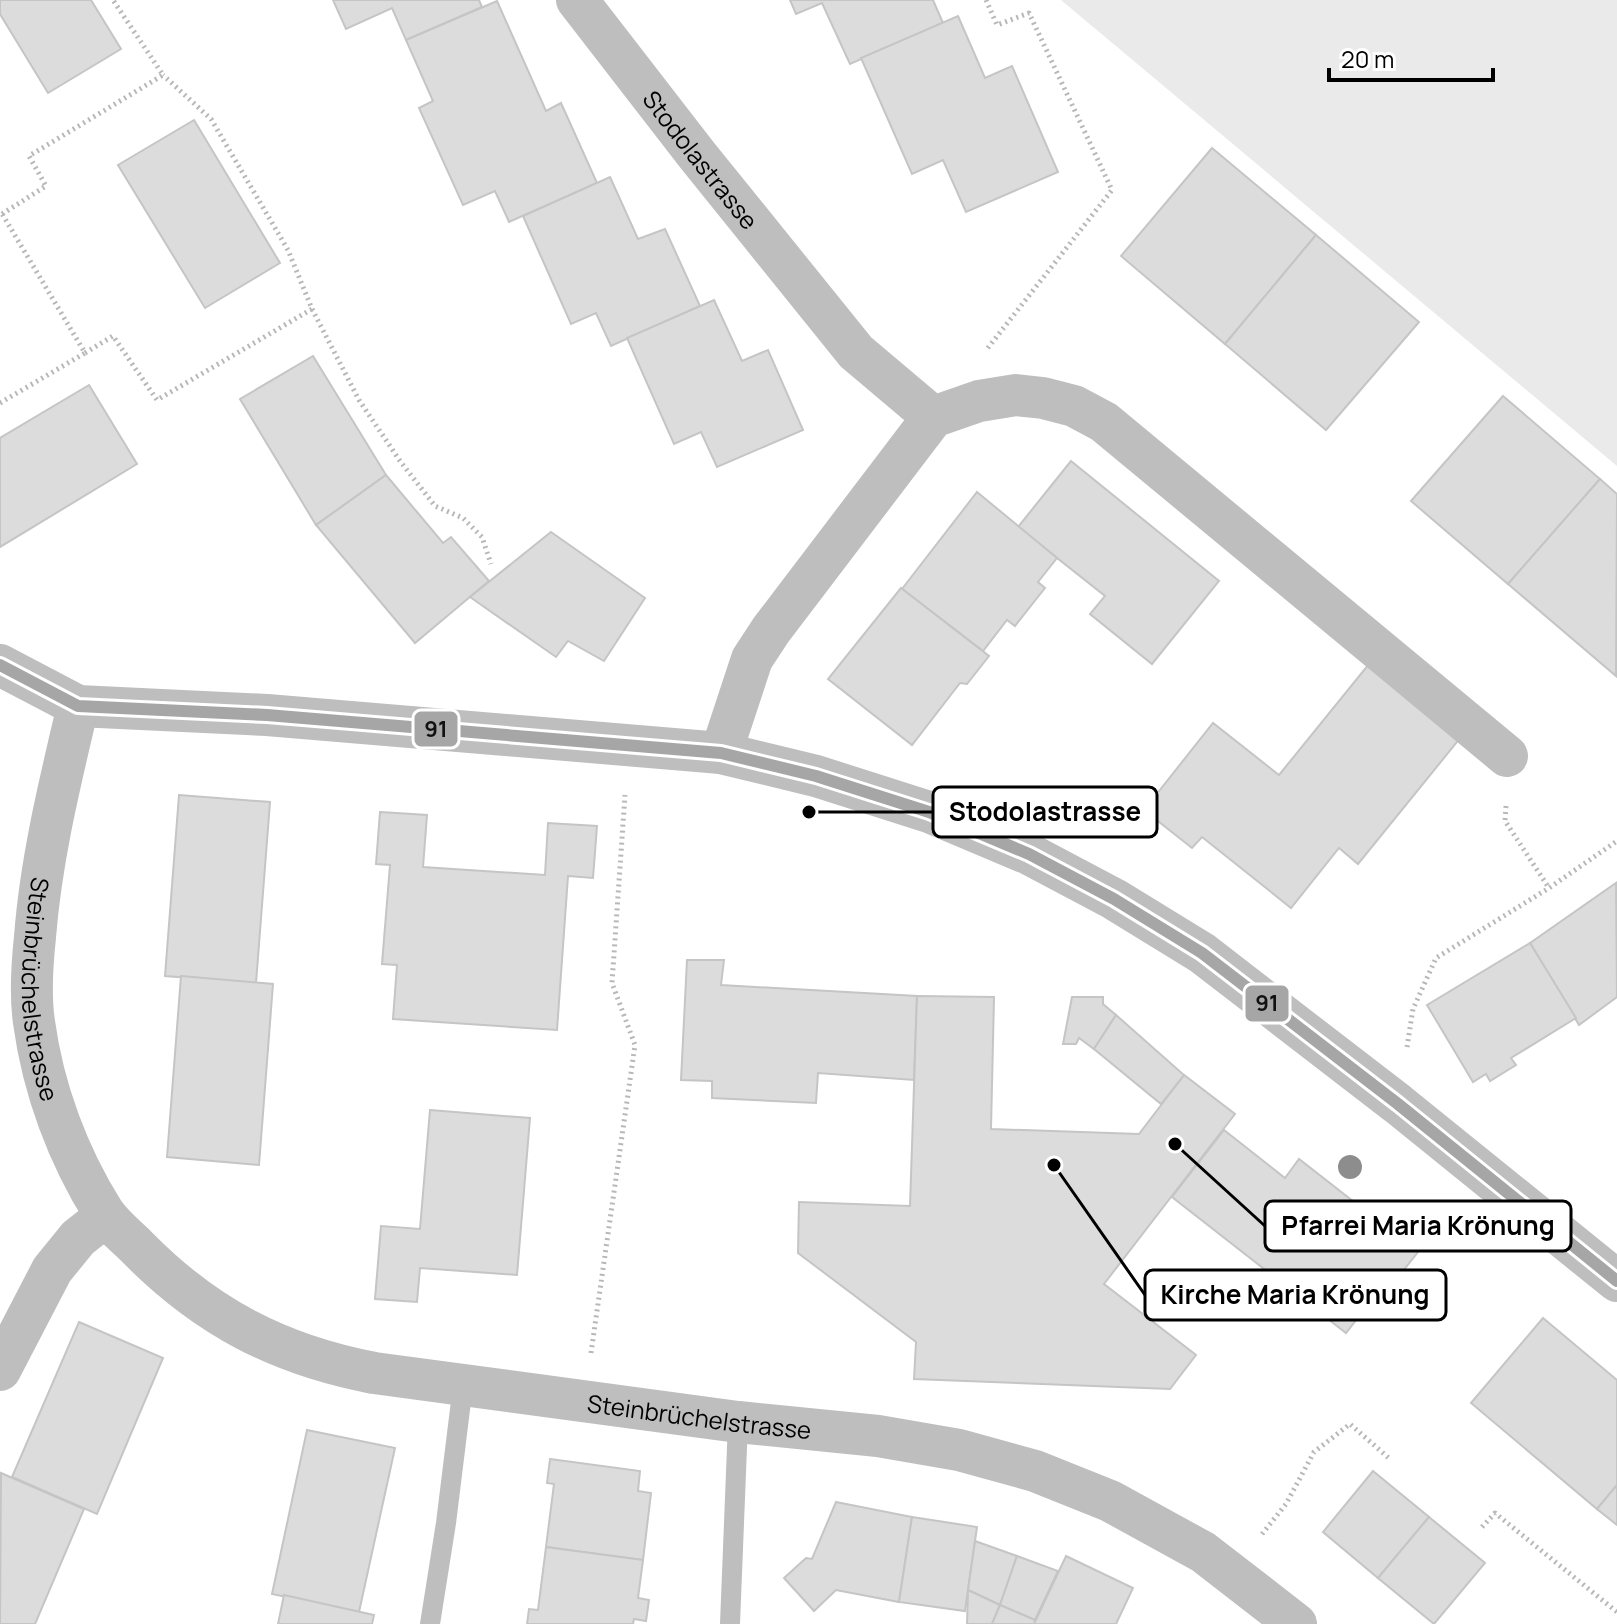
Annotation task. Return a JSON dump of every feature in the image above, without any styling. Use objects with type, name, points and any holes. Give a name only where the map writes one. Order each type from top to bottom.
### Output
[{"type":"street","name":"Stodolastrasse","points":[[577,0],[856,352],[933,417]]},
{"type":"street","points":[[721,753],[752,659],[933,417],[979,401],[1016,395],[1074,406],[1104,422],[1507,756]]},
{"type":"street","points":[[0,665],[78,706],[267,715],[721,753],[816,776],[929,812],[1029,854],[1114,899],[1202,953],[1398,1104],[1617,1281]]},
{"type":"street","name":"Steinbrüchelstrasse","points":[[78,706],[52,821],[37,911],[33,963],[33,1020],[49,1098],[78,1165],[106,1216],[157,1267],[234,1326],[295,1353],[335,1366],[584,1402],[905,1441],[959,1450],[1035,1471],[1110,1501],[1203,1552],[1296,1624]]},
{"type":"street","points":[[0,1370],[52,1270],[78,1238],[106,1216]]},
{"type":"lane","points":[[430,1624],[463,1385]]},
{"type":"lane","points":[[730,1624],[738,1422]]},
{"type":"path","points":[[113,0],[163,75],[211,119],[288,250],[312,309],[359,400],[435,506],[463,518],[482,537],[491,564]]},
{"type":"path","points":[[980,357],[1112,190],[1029,13],[997,25],[986,0]]},
{"type":"path","points":[[85,353],[1,212],[46,186],[29,156],[163,75]]},
{"type":"path","points":[[0,403],[113,336],[157,400],[312,309]]},
{"type":"path","points":[[584,1402],[635,1045],[612,983],[628,744]]},
{"type":"path","points":[[1507,756],[1505,821],[1549,888]]},
{"type":"path","points":[[1398,1104],[1413,1009],[1436,958],[1549,888],[1617,841]]},
{"type":"path","points":[[1231,1572],[1286,1504],[1314,1452],[1350,1424],[1391,1460]]},
{"type":"path","points":[[1482,1527],[1495,1513],[1617,1612]]},
{"type":"shaded area","points":[[1061,0],[1617,0],[1617,466]]},
{"type":"building","points":[[0,0],[91,0],[121,49],[48,93],[0,14]]},
{"type":"building","points":[[333,0],[479,0],[482,7],[406,40],[392,8],[346,29]]},
{"type":"building","points":[[790,0],[933,0],[943,23],[850,64],[822,3],[796,14]]},
{"type":"building","points":[[497,1],[546,111],[561,103],[597,183],[509,222],[495,191],[463,205],[419,108],[433,101],[406,40]]},
{"type":"building","points":[[958,16],[985,78],[1012,66],[1058,172],[966,212],[943,160],[912,174],[861,58]]},
{"type":"building","points":[[194,120],[280,263],[205,308],[118,165]]},
{"type":"building","points":[[1212,148],[1316,235],[1225,344],[1121,256]]},
{"type":"building","points":[[610,177],[638,239],[665,229],[700,306],[611,346],[596,313],[571,324],[523,216]]},
{"type":"building","points":[[1316,235],[1419,322],[1326,430],[1225,344]]},
{"type":"building","points":[[714,300],[742,361],[768,350],[803,430],[717,467],[701,432],[674,444],[627,338]]},
{"type":"building","points":[[313,356],[386,475],[316,525],[240,399]]},
{"type":"building","points":[[89,385],[137,464],[0,547],[0,438]]},
{"type":"building","points":[[1503,396],[1600,479],[1508,584],[1411,501]]},
{"type":"building","points":[[1071,461],[1219,581],[1152,664],[1090,614],[1105,596],[1018,527]]},
{"type":"building","points":[[386,475],[443,543],[451,537],[489,581],[415,643],[316,525]]},
{"type":"building","points":[[1600,479],[1617,494],[1616,676],[1508,584]]},
{"type":"building","points":[[977,492],[1057,558],[1038,582],[1045,588],[1015,626],[1007,620],[983,651],[902,589]]},
{"type":"building","points":[[551,532],[645,598],[604,661],[568,641],[556,657],[470,597]]},
{"type":"building","points":[[901,588],[989,656],[967,684],[960,683],[912,745],[828,679]]},
{"type":"building","points":[[1369,664],[1461,737],[1358,864],[1339,848],[1291,908],[1202,837],[1192,848],[1144,810],[1213,723],[1279,775]]},
{"type":"building","points":[[179,795],[270,802],[256,983],[165,976]]},
{"type":"building","points":[[380,812],[427,815],[423,867],[545,875],[548,823],[597,826],[593,878],[568,876],[557,1030],[393,1019],[397,965],[382,964],[390,865],[376,864]]},
{"type":"building","points":[[1616,883],[1617,997],[1579,1025],[1530,943]]},
{"type":"building","points":[[1530,943],[1576,1018],[1511,1058],[1516,1065],[1490,1081],[1486,1074],[1473,1082],[1427,1005]]},
{"type":"building","points":[[687,960],[724,960],[721,985],[917,996],[914,1080],[818,1073],[816,1103],[712,1098],[712,1081],[681,1080]]},
{"type":"building","points":[[181,976],[273,984],[259,1165],[167,1157]]},
{"type":"building","points":[[917,996],[994,997],[991,1129],[1139,1134],[1184,1075],[1235,1114],[1104,1284],[1196,1355],[1170,1389],[914,1379],[916,1342],[798,1253],[799,1202],[910,1206]]},
{"type":"building","points":[[1072,997],[1103,997],[1103,1004],[1116,1015],[1094,1049],[1079,1038],[1076,1044],[1063,1044]]},
{"type":"building","points":[[1116,1015],[1184,1075],[1161,1104],[1094,1049]]},
{"type":"building","points":[[430,1110],[530,1118],[517,1275],[420,1268],[417,1302],[375,1299],[381,1226],[420,1229]]},
{"type":"building","points":[[1224,1130],[1285,1178],[1299,1159],[1418,1252],[1372,1310],[1367,1306],[1346,1333],[1172,1197]]},
{"type":"building","points":[[1543,1318],[1617,1380],[1617,1485],[1597,1509],[1471,1403]]},
{"type":"building","points":[[79,1322],[163,1358],[97,1514],[12,1477]]},
{"type":"building","points":[[307,1430],[395,1448],[359,1612],[272,1594]]},
{"type":"building","points":[[550,1459],[640,1471],[638,1491],[651,1493],[643,1560],[546,1547],[554,1484],[547,1483]]},
{"type":"building","points":[[1373,1471],[1429,1517],[1378,1578],[1323,1532]]},
{"type":"building","points":[[1,1473],[84,1509],[35,1624],[0,1624]]},
{"type":"building","points":[[1617,1485],[1617,1525],[1597,1509]]},
{"type":"building","points":[[836,1502],[912,1517],[899,1602],[836,1590],[814,1611],[784,1578],[806,1558],[812,1559]]},
{"type":"building","points":[[912,1517],[977,1527],[965,1611],[899,1602]]},
{"type":"building","points":[[1429,1517],[1485,1563],[1434,1624],[1378,1578]]},
{"type":"building","points":[[975,1541],[1017,1556],[1000,1605],[968,1590]]},
{"type":"building","points":[[546,1547],[643,1560],[638,1598],[649,1600],[646,1621],[634,1619],[633,1624],[527,1624],[529,1609],[538,1610]]},
{"type":"building","points":[[1017,1556],[1058,1571],[1035,1620],[1000,1605]]},
{"type":"building","points":[[1066,1556],[1133,1588],[1116,1624],[1034,1624]]},
{"type":"building","points":[[968,1590],[1000,1605],[992,1624],[967,1624]]},
{"type":"building","points":[[284,1595],[374,1615],[372,1624],[278,1624]]},
{"type":"building","points":[[1000,1605],[1035,1620],[1034,1624],[992,1624]]},
{"type":"transit line","name":"91","points":[[0,665],[78,706],[267,715],[721,753],[816,776],[929,812],[1029,854],[1114,899],[1202,953],[1398,1104],[1617,1281]]},
{"type":"place","name":"Stodolastrasse","points":[[809,812]]},
{"type":"place","name":"Pfarrei Maria Krönung","points":[[1175,1144]]},
{"type":"place","name":"Kirche Maria Krönung","points":[[1054,1165]]}]
